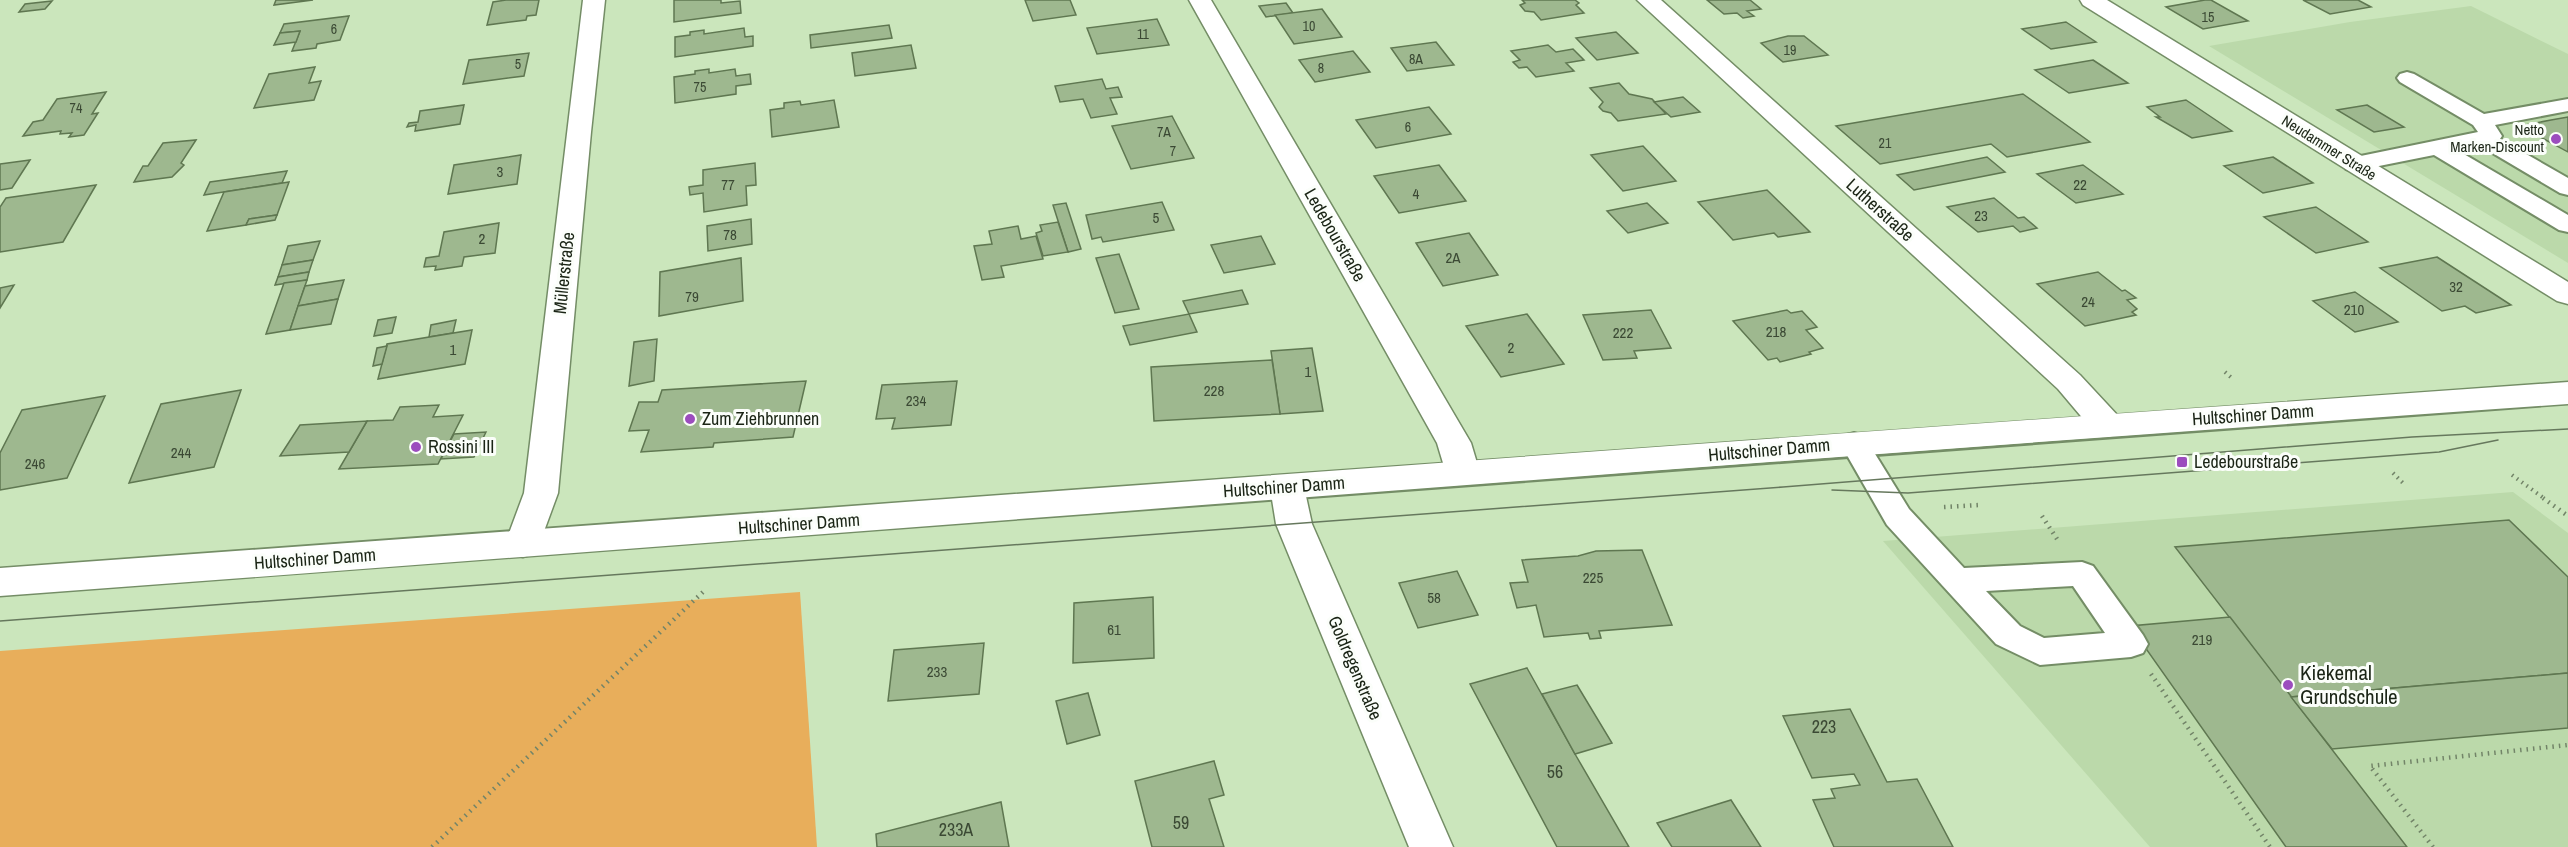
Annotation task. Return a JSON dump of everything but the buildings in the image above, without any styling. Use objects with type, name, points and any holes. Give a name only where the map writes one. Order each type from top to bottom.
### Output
[{"type":"street","name":"Müllerstraße","points":[[523,544],[542,493],[578,132],[594,0]]},
{"type":"street","name":"Ledebourstraße","points":[[1200,0],[1443,424],[1454,444],[1463,473]]},
{"type":"street","name":"Lutherstraße","points":[[1648,0],[2070,382],[2108,426]]},
{"type":"street","name":"Neudammer Straße","points":[[2091,0],[2568,295]]},
{"type":"street","name":"Hultschiner Damm","points":[[0,582],[1854,443],[2568,393]]},
{"type":"street","name":"Goldregenstraße","points":[[1287,487],[1294,524],[1431,847]]},
{"type":"lane","points":[[2407,78],[2568,188]]},
{"type":"lane","points":[[2354,164],[2437,148],[2481,130],[2568,105]]},
{"type":"lane","points":[[2437,148],[2568,225]]},
{"type":"lane","points":[[1854,443],[1898,517],[2008,635],[2040,652],[2131,644],[2082,574],[1958,580]]},
{"type":"path","points":[[2393,473],[2404,484]]},
{"type":"path","points":[[2512,475],[2568,516]]},
{"type":"path","points":[[1943,507],[1979,505]]},
{"type":"path","points":[[432,847],[704,591]]},
{"type":"path","points":[[2131,644],[2270,847]]},
{"type":"path","points":[[2433,847],[2370,766],[2568,745]]},
{"type":"shaded area","points":[[2471,6],[2568,54],[2568,263],[2209,46],[2350,22]]},
{"type":"shaded area","name":"Kiekemal Grundschule","points":[[2513,492],[2568,533],[2568,847],[2150,847],[1883,541]]},
{"type":"shaded area","points":[[800,592],[817,847],[0,847],[0,651]]},
{"type":"tram line","points":[[0,621],[1783,487],[2412,437],[2568,429]]},
{"type":"tram line","points":[[1832,490],[1908,493],[2439,452],[2498,440]]},
{"type":"place","name":"Netto Marken-Discount","points":[[2556,139]]},
{"type":"place","name":"Zum Ziehbrunnen","points":[[690,419]]},
{"type":"place","name":"Rossini III","points":[[416,447]]},
{"type":"place","name":"Ledebourstraße","points":[[2182,462]]},
{"type":"place","name":"Kiekemal Grundschule","points":[[2288,685]]}]
